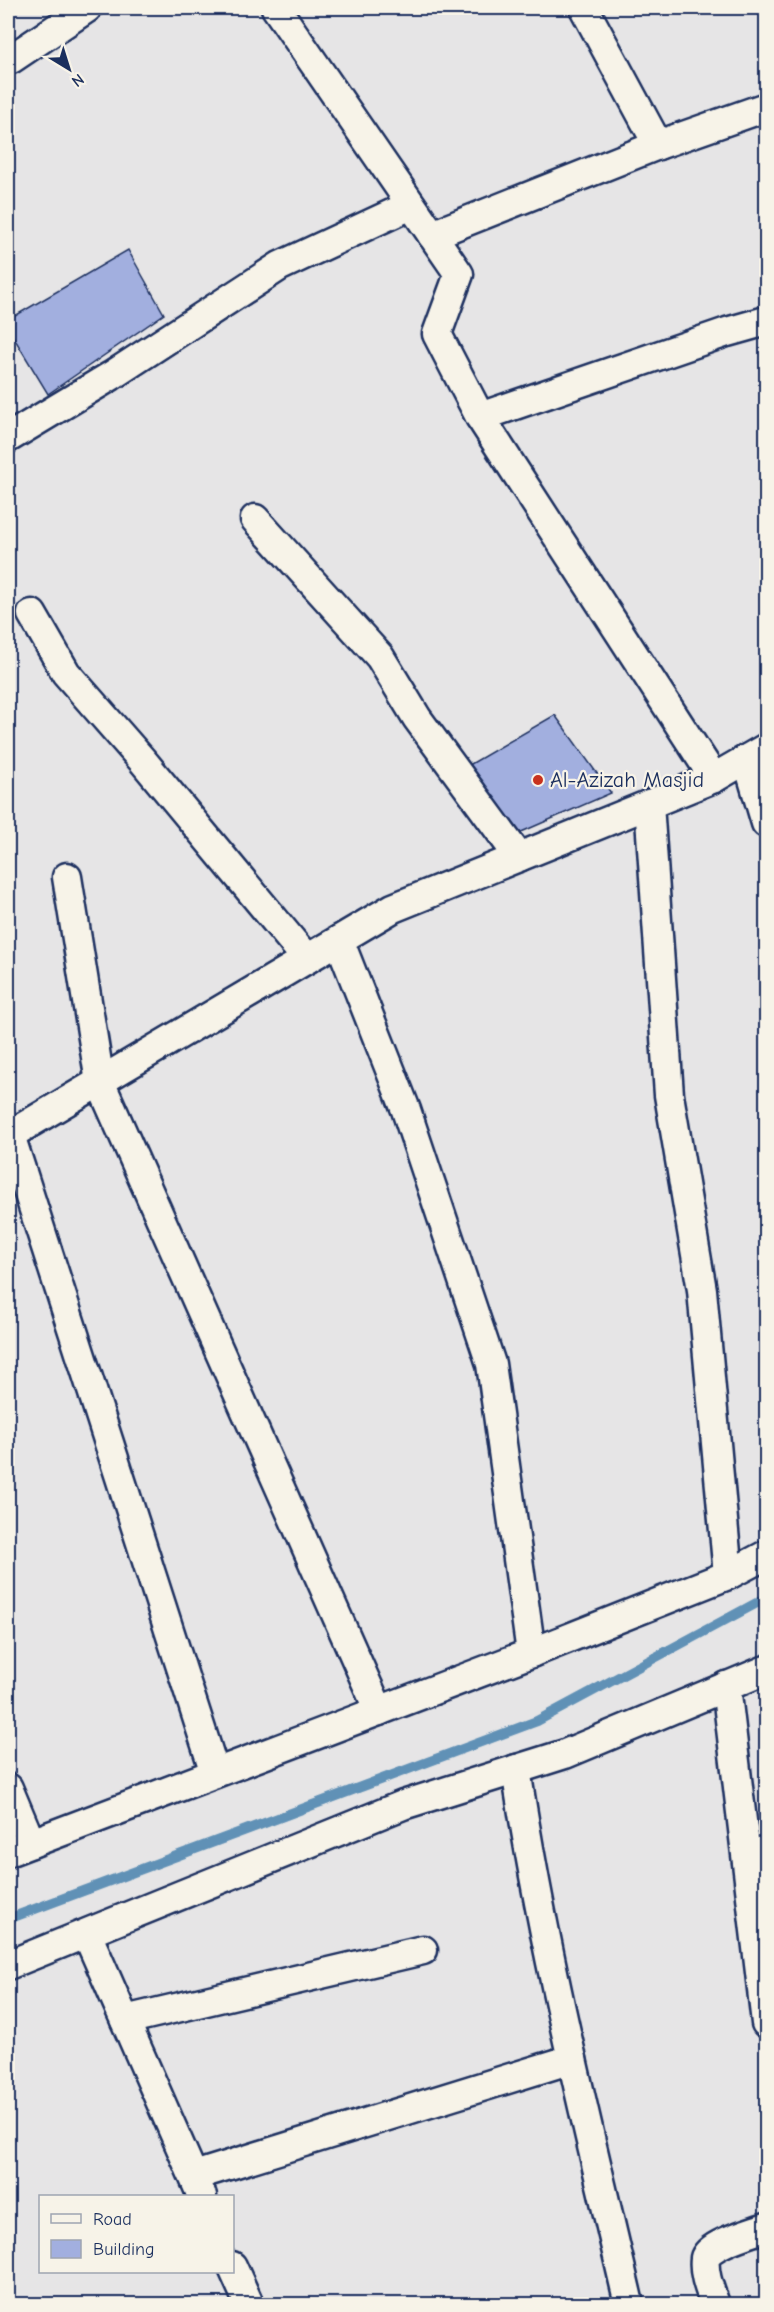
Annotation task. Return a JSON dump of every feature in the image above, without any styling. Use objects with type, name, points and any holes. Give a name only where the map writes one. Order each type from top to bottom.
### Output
[{"type":"street","points":[[11,59],[87,8]]},
{"type":"street","points":[[276,8],[459,274],[437,334],[480,417],[714,778]]},
{"type":"street","points":[[590,10],[658,145]]},
{"type":"street","points":[[432,235],[658,145],[766,106]]},
{"type":"street","points":[[8,438],[111,376],[279,266],[411,205]]},
{"type":"street","points":[[480,417],[766,321]]},
{"type":"street","points":[[255,519],[380,657],[417,718],[519,857]]},
{"type":"street","points":[[32,614],[66,673],[307,959]]},
{"type":"street","points":[[215,1773],[9,1135],[393,908],[714,778],[757,753],[766,824]]},
{"type":"street","points":[[649,804],[669,1095],[702,1290],[728,1575]]},
{"type":"street","points":[[66,877],[100,1082],[379,1711]]},
{"type":"street","points":[[339,940],[406,1110],[491,1364],[531,1653]]},
{"type":"street","points":[[8,1788],[19,1848],[531,1653],[728,1575],[766,1555]]},
{"type":"street","points":[[8,1965],[403,1805],[565,1754],[766,1670]]},
{"type":"street","points":[[726,1686],[755,1832],[766,2023]]},
{"type":"street","points":[[516,1769],[528,1847],[572,2059],[630,2304]]},
{"type":"street","points":[[87,1934],[198,2186],[572,2059]]},
{"type":"street","points":[[125,2020],[423,1950]]},
{"type":"street","points":[[715,2304],[705,2274],[705,2256],[712,2247],[766,2227]]},
{"type":"street","points":[[234,2270],[249,2304]]},
{"type":"building","points":[[128,250],[164,314],[48,394],[8,328],[8,320]]},
{"type":"building","name":"Al-Azizah Masjid","points":[[555,715],[611,793],[519,833],[464,768]]},
{"type":"waterway","points":[[8,1919],[537,1721],[766,1598]]},
{"type":"place","name":"Al-Azizah Masjid","points":[[538,780]]}]
